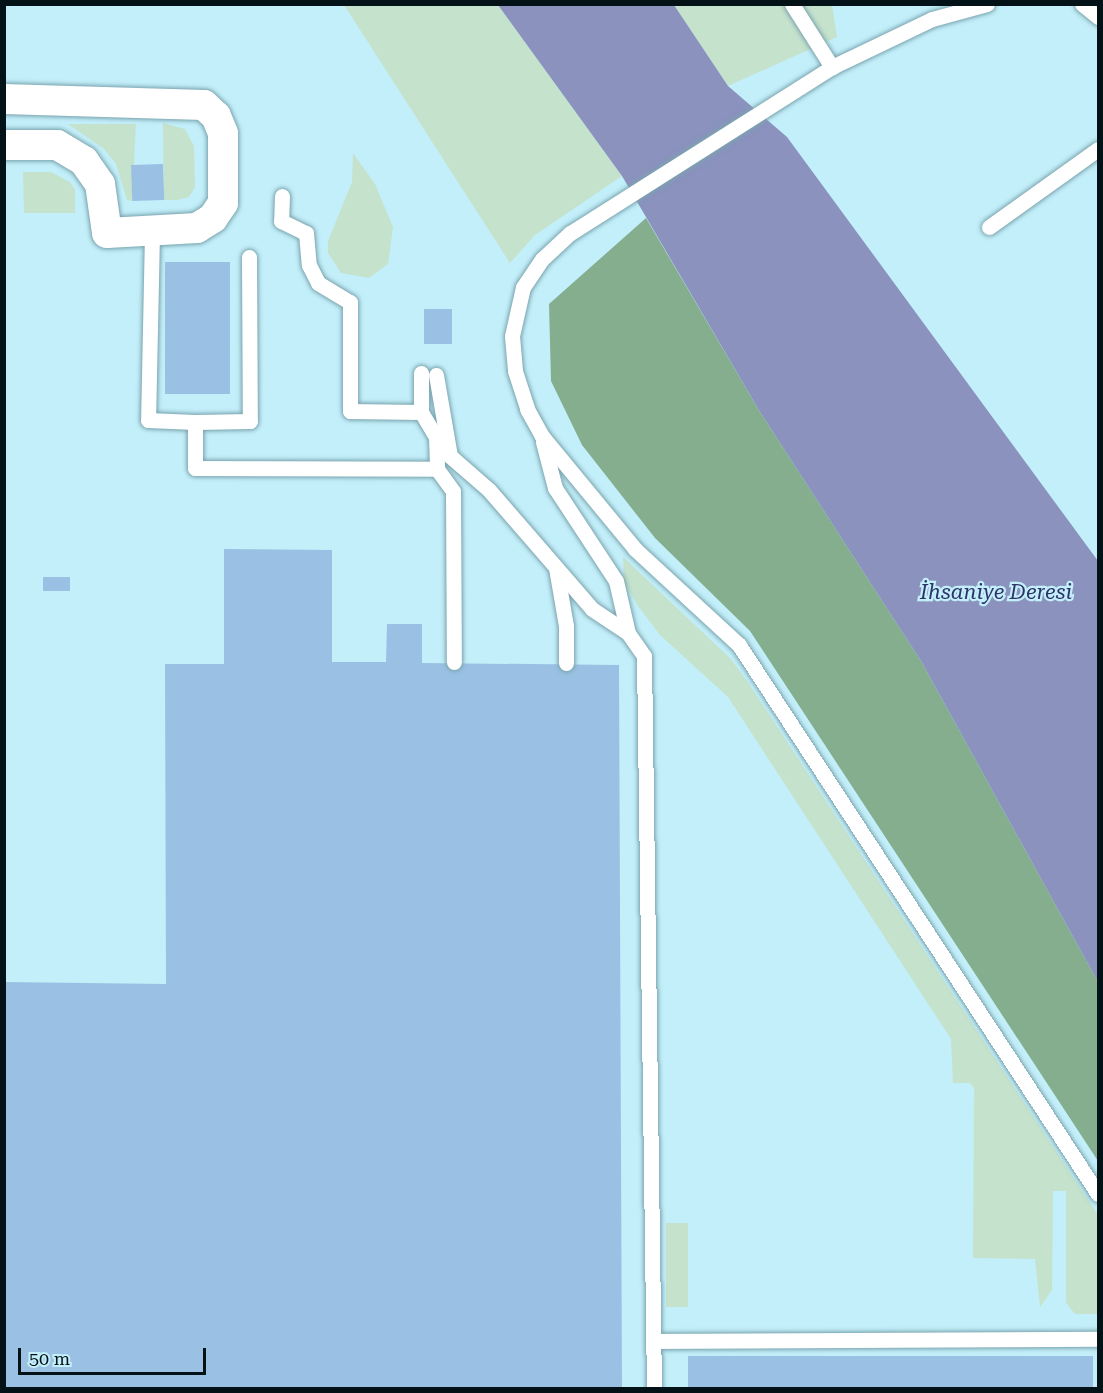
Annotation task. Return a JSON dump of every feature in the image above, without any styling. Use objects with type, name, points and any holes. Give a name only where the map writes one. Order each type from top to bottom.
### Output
[{"type":"street","points":[[4,99],[181,101],[204,105],[216,116],[223,133],[223,202],[213,218],[197,228],[152,233],[107,233],[100,184],[84,161],[57,145],[4,145]]},
{"type":"lane","points":[[792,4],[832,67]]},
{"type":"lane","points":[[987,4],[932,19],[832,67],[570,233],[542,259],[523,287],[512,336],[527,409],[542,436],[635,549],[739,645],[1098,1194]]},
{"type":"lane","points":[[1082,4],[1098,17]]},
{"type":"lane","points":[[989,227],[1098,149]]},
{"type":"lane","points":[[282,196],[281,221],[306,233],[309,265],[318,283],[350,302],[350,411],[421,412]]},
{"type":"lane","points":[[152,233],[148,420],[250,421],[249,257]]},
{"type":"lane","points":[[454,662],[453,490],[437,469],[435,437],[421,412],[429,374],[450,456],[489,490],[592,609],[628,633],[644,656],[654,1389]]},
{"type":"lane","points":[[195,422],[195,468],[437,469]]},
{"type":"lane","points":[[542,436],[555,488],[616,581],[628,633]]},
{"type":"lane","points":[[555,567],[566,626],[566,663]]},
{"type":"lane","points":[[653,1341],[1098,1339]]},
{"type":"green space","points":[[344,5],[498,5],[622,176],[535,235],[510,263]]},
{"type":"green space","points":[[674,5],[832,5],[837,37],[728,86]]},
{"type":"green space","points":[[163,123],[185,129],[194,146],[195,187],[189,197],[164,200]]},
{"type":"green space","points":[[68,124],[136,124],[132,201],[127,200],[116,164],[104,149]]},
{"type":"green space","points":[[353,153],[375,184],[393,227],[388,264],[369,278],[341,273],[328,253],[328,241],[352,182]]},
{"type":"green space","points":[[23,172],[51,172],[70,182],[75,190],[75,213],[24,213]]},
{"type":"green space","points":[[646,218],[760,412],[921,661],[1098,982],[1098,1161],[750,631],[655,538],[582,445],[551,381],[549,304]]},
{"type":"green space","points":[[623,557],[730,658],[747,681],[1098,1215],[1098,1314],[1075,1314],[1066,1303],[1066,1191],[1053,1191],[1052,1290],[1040,1307],[1035,1259],[973,1258],[974,1088],[970,1083],[953,1083],[951,1039],[728,697],[660,635],[638,606],[624,582]]},
{"type":"green space","points":[[666,1223],[688,1223],[688,1307],[666,1307]]},
{"type":"water","name":"İhsaniye Deresi","points":[[498,5],[674,5],[728,86],[787,137],[1098,561],[1098,982],[921,661],[760,412],[622,176]]},
{"type":"building","points":[[163,164],[164,200],[132,201],[131,165]]},
{"type":"building","points":[[165,262],[230,262],[230,394],[165,394]]},
{"type":"building","points":[[424,309],[452,309],[452,344],[424,344]]},
{"type":"building","points":[[224,549],[332,550],[332,662],[386,662],[387,624],[422,624],[422,663],[619,665],[622,1388],[4,1388],[4,982],[166,984],[165,664],[224,664]]},
{"type":"building","points":[[43,577],[70,577],[70,591],[43,591]]},
{"type":"building","points":[[688,1356],[1093,1356],[1093,1388],[688,1388]]}]
